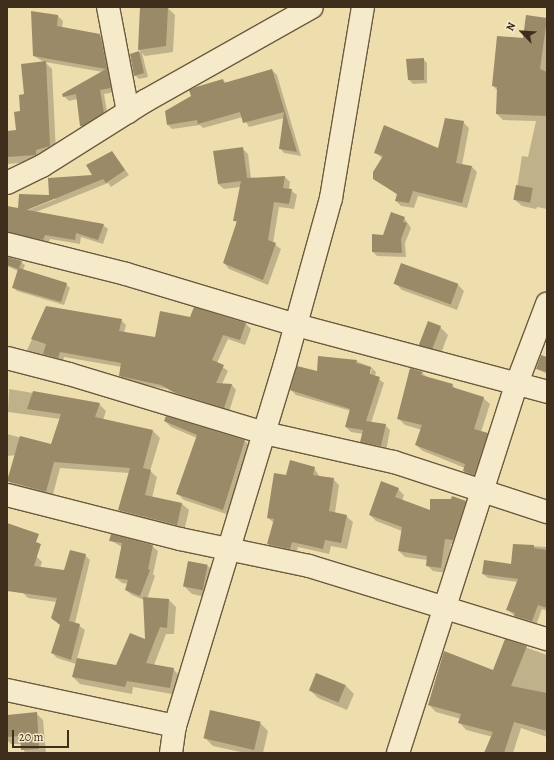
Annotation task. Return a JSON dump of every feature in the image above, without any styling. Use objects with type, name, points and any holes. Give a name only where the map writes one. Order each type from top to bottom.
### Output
[{"type":"street","points":[[108,7],[128,112]]},
{"type":"street","points":[[7,183],[42,166],[128,112],[312,7]]},
{"type":"street","points":[[171,753],[175,726],[230,548],[296,325],[331,198],[363,7]]},
{"type":"street","points":[[7,244],[126,274],[296,325],[547,392]]},
{"type":"street","points":[[398,753],[443,609],[483,491],[517,383],[547,304]]},
{"type":"street","points":[[7,358],[69,374],[264,433],[394,462],[547,512]]},
{"type":"street","points":[[7,495],[180,539],[230,548],[310,566],[443,609],[547,639]]},
{"type":"street","points":[[7,690],[175,726]]},
{"type":"building","points":[[140,7],[168,7],[166,46],[138,50]]},
{"type":"building","points":[[31,11],[58,15],[57,26],[100,34],[111,88],[100,90],[104,113],[83,126],[80,126],[76,94],[63,97],[62,94],[106,69],[33,56]]},
{"type":"building","points":[[526,15],[547,18],[540,69],[547,72],[547,116],[496,114],[497,87],[492,86],[497,36],[523,38]]},
{"type":"building","points":[[139,51],[144,73],[134,76],[130,54]]},
{"type":"building","points":[[424,58],[424,80],[408,80],[406,59]]},
{"type":"building","points":[[46,61],[50,146],[36,150],[36,155],[7,157],[7,131],[16,130],[14,112],[20,111],[19,95],[24,94],[21,64]]},
{"type":"building","points":[[272,69],[297,152],[279,149],[284,112],[243,123],[240,112],[198,124],[197,120],[167,125],[165,111],[191,96],[189,90],[223,79],[224,83]]},
{"type":"building","points":[[445,118],[464,121],[456,163],[472,166],[462,203],[413,191],[409,203],[395,201],[397,194],[373,179],[373,172],[383,156],[374,153],[384,125],[438,148]]},
{"type":"building","points":[[243,147],[247,178],[285,176],[283,188],[292,189],[289,204],[274,202],[268,240],[276,243],[263,280],[223,263],[237,221],[233,221],[241,181],[218,184],[213,151]]},
{"type":"building","points":[[112,151],[125,170],[106,183],[103,179],[27,210],[104,224],[98,240],[76,233],[75,240],[45,235],[43,240],[7,232],[7,206],[18,208],[19,194],[49,195],[48,178],[92,175],[86,165]]},
{"type":"building","points":[[516,185],[533,188],[530,203],[513,200]]},
{"type":"building","points":[[391,212],[405,217],[403,222],[407,223],[401,239],[402,253],[372,252],[372,234],[383,235]]},
{"type":"building","points":[[7,257],[22,261],[19,268],[67,283],[61,302],[12,288],[18,269],[7,265]]},
{"type":"building","points":[[401,263],[458,284],[451,305],[393,284]]},
{"type":"building","points":[[46,306],[122,319],[119,331],[155,337],[160,311],[190,317],[194,307],[246,323],[240,340],[223,335],[212,360],[224,365],[216,383],[232,384],[224,408],[176,393],[161,385],[119,376],[121,363],[60,352],[58,358],[43,354],[46,344],[31,339]]},
{"type":"building","points":[[428,321],[441,326],[432,350],[419,345]]},
{"type":"building","points":[[541,355],[547,357],[547,372],[536,369]]},
{"type":"building","points":[[318,356],[357,360],[356,363],[371,367],[370,374],[380,377],[366,421],[386,424],[381,446],[360,442],[363,430],[345,427],[350,409],[290,390],[297,366],[317,371]]},
{"type":"building","points":[[410,368],[423,372],[421,375],[453,384],[452,387],[484,397],[474,429],[488,433],[474,475],[463,471],[465,464],[415,445],[422,425],[397,419]]},
{"type":"building","points":[[33,391],[100,403],[95,417],[153,430],[143,468],[151,470],[145,495],[182,503],[177,525],[118,510],[130,468],[54,462],[46,492],[7,481],[20,436],[51,444],[61,414],[27,409]]},
{"type":"building","points":[[166,416],[245,440],[223,510],[176,494],[197,435],[164,421]]},
{"type":"building","points":[[290,460],[315,467],[313,475],[334,478],[329,511],[347,515],[341,543],[325,540],[323,549],[292,542],[290,549],[267,544],[274,519],[267,518],[274,473],[286,475]]},
{"type":"building","points":[[381,481],[399,488],[395,497],[430,510],[430,499],[451,499],[452,496],[466,501],[453,540],[445,539],[441,568],[426,566],[427,556],[398,551],[402,527],[369,515]]},
{"type":"building","points":[[7,523],[39,534],[36,542],[41,544],[34,566],[64,570],[70,550],[86,554],[69,621],[80,624],[71,660],[51,653],[60,625],[51,618],[57,598],[7,591]]},
{"type":"building","points":[[111,534],[153,545],[148,569],[150,570],[140,596],[125,590],[128,580],[115,578],[122,543],[109,541]]},
{"type":"building","points":[[513,544],[534,545],[534,548],[547,550],[547,608],[538,605],[532,621],[514,616],[515,613],[506,610],[518,579],[482,574],[484,560],[511,564]]},
{"type":"building","points":[[188,561],[208,565],[203,590],[183,587]]},
{"type":"building","points":[[143,597],[169,599],[167,628],[160,627],[146,663],[174,668],[170,688],[127,681],[125,687],[72,677],[77,658],[116,665],[130,633],[145,639]]},
{"type":"building","points":[[505,639],[527,646],[511,686],[547,693],[547,731],[514,722],[504,753],[484,753],[493,732],[458,723],[461,714],[428,705],[444,651],[493,670]]},
{"type":"building","points":[[316,673],[346,685],[339,703],[309,691]]},
{"type":"building","points":[[210,710],[261,722],[254,750],[203,738]]},
{"type":"building","points":[[37,712],[39,749],[21,750],[20,736],[7,737],[7,715]]}]
